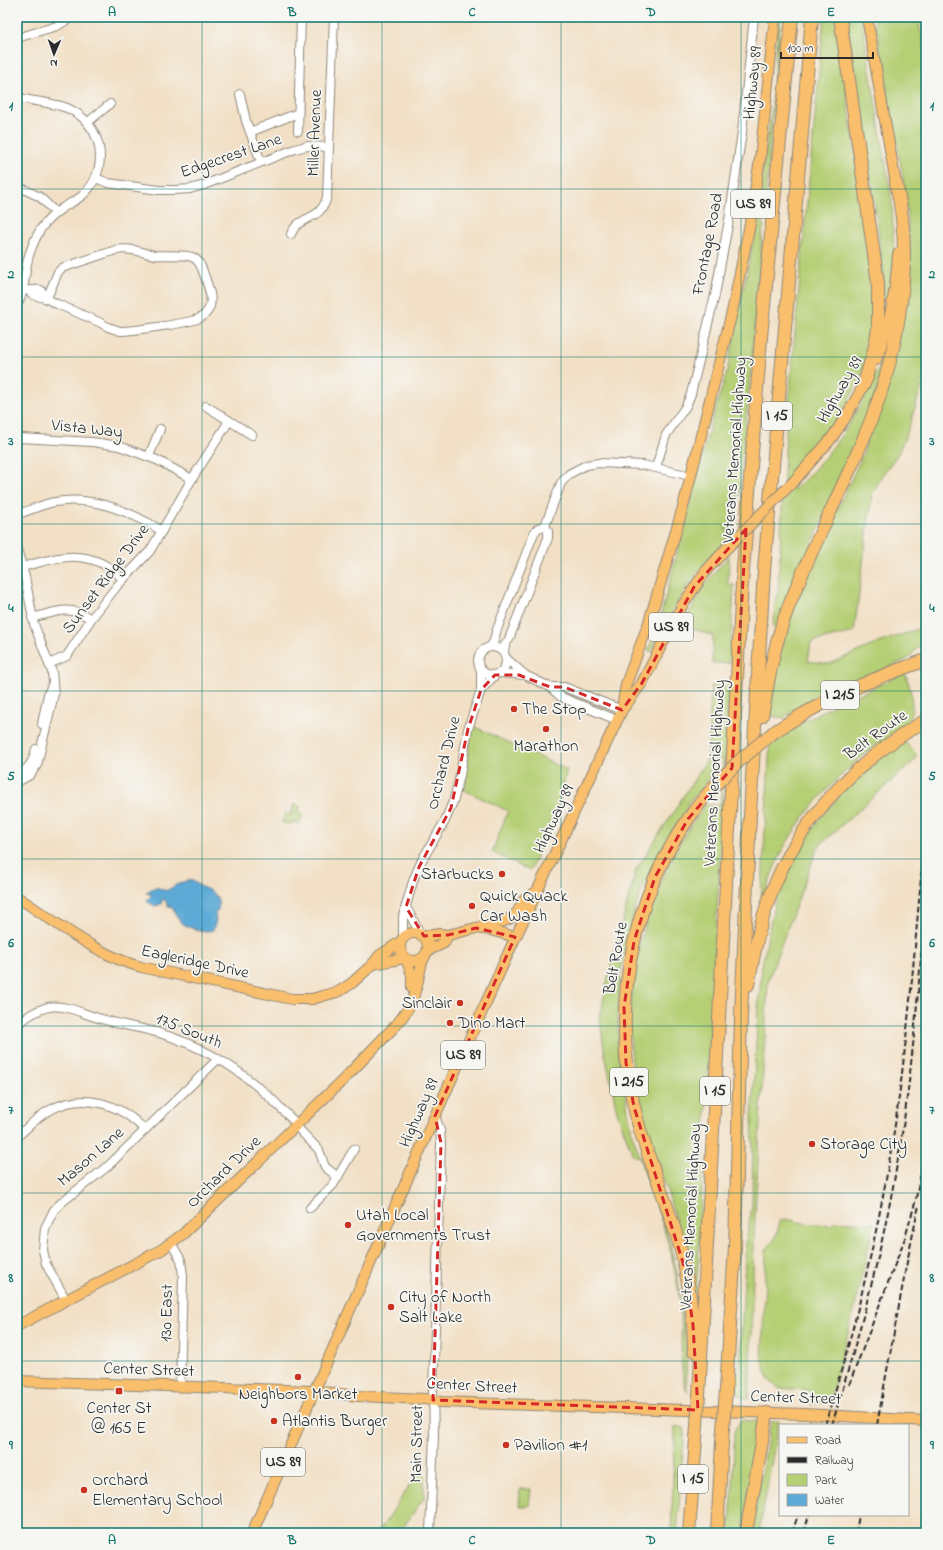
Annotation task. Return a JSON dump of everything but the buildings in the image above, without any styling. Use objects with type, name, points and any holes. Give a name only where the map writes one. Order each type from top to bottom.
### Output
[{"type":"highway","name":"Veterans Memorial Highway","points":[[689,1533],[698,1395],[742,583],[760,337],[792,17]]},
{"type":"highway","name":"I 15","points":[[717,1533],[735,1247],[741,1016],[750,814],[764,570],[812,17]]},
{"type":"highway","points":[[840,17],[878,283],[878,330],[864,384]]},
{"type":"highway","points":[[750,814],[762,719],[770,667],[776,643],[803,572],[863,442],[889,365],[899,316],[904,262],[903,218],[896,183]]},
{"type":"highway","name":"Belt Route","points":[[698,1395],[693,1369],[693,1325],[686,1269],[675,1230],[643,1139],[626,1063],[624,1018],[626,985],[641,915],[660,867],[679,832],[717,783],[740,760],[774,732],[820,704],[872,681],[926,660]]},
{"type":"highway","name":"Belt Route","points":[[741,1016],[765,911],[777,879],[792,848],[815,814],[839,786],[872,756],[907,731],[926,720]]},
{"type":"highway","points":[[746,1533],[767,1413]]},
{"type":"main road","name":"Highway 89","points":[[622,710],[626,684],[639,653],[654,606],[691,476],[726,339],[747,239],[765,122],[775,17]]},
{"type":"main road","name":"Highway 89","points":[[252,1533],[435,1116],[515,938],[622,710],[642,683],[682,606],[705,572],[794,481],[831,439],[844,420],[871,371],[882,344],[895,290],[899,250],[896,183],[867,17]]},
{"type":"main road","points":[[414,993],[412,975],[406,959],[400,950],[402,940],[411,934],[448,935],[476,928],[495,921],[502,922],[515,915],[524,900],[538,891]]},
{"type":"main road","name":"Eagleridge Drive","points":[[17,898],[98,949],[119,960],[141,967],[292,999],[318,998],[340,990],[352,983],[373,964],[379,956],[402,940]]},
{"type":"main road","points":[[476,928],[491,930],[515,938]]},
{"type":"main road","points":[[422,935],[428,944],[426,953]]},
{"type":"main road","points":[[373,964],[406,959],[417,960],[444,943],[448,935]]},
{"type":"main road","name":"Orchard Drive","points":[[17,1326],[171,1243],[189,1228],[344,1078],[398,1023],[409,1007],[417,985],[420,968],[426,953]]},
{"type":"main road","name":"Center Street","points":[[17,1381],[314,1391],[358,1396],[433,1400],[636,1409],[839,1415],[926,1421]]},
{"type":"street","points":[[17,38],[57,26],[72,17]]},
{"type":"street","points":[[298,130],[301,17]]},
{"type":"street","name":"Miller Avenue","points":[[291,234],[295,226],[317,214],[324,206],[327,192],[334,17]]},
{"type":"street","name":"Frontage Road","points":[[656,467],[666,435],[689,399],[715,295],[723,258],[739,159],[754,17]]},
{"type":"street","points":[[240,94],[245,118],[261,162]]},
{"type":"street","points":[[17,98],[67,108],[78,114],[88,122],[96,136],[100,149],[100,162],[96,178],[83,195],[56,213],[41,229],[33,243],[28,257],[27,290],[17,305]]},
{"type":"street","points":[[88,122],[110,104]]},
{"type":"street","points":[[250,132],[298,113]]},
{"type":"street","name":"Edgecrest Lane","points":[[96,178],[108,183],[159,190],[182,190],[204,185],[301,147],[330,147]]},
{"type":"street","points":[[17,186],[40,197],[56,213]]},
{"type":"street","points":[[27,290],[41,290],[46,298],[57,304],[96,320],[108,327],[123,331],[195,320],[206,313],[210,305],[211,297],[210,289],[200,265],[193,258],[186,256],[159,255],[124,249],[116,250],[62,268],[57,274],[46,298]]},
{"type":"street","points":[[206,406],[252,435]]},
{"type":"street","name":"Sunset Ridge Drive","points":[[49,664],[68,656],[91,619],[123,579],[150,551],[192,479],[229,421]]},
{"type":"street","points":[[149,456],[160,429]]},
{"type":"street","name":"Vista Way","points":[[18,439],[104,443],[149,456],[192,479]]},
{"type":"street","points":[[545,526],[562,483],[569,474],[580,467],[599,463],[643,465],[691,476]]},
{"type":"street","points":[[17,514],[54,502],[88,502],[103,504],[122,510],[138,517],[162,531]]},
{"type":"street","points":[[490,647],[494,641],[496,632],[534,533],[538,528],[545,526]]},
{"type":"street","points":[[497,674],[506,665],[506,643],[509,639],[548,538],[548,530],[545,526]]},
{"type":"street","points":[[17,550],[22,567],[32,618],[52,675],[54,694],[39,762],[30,775],[17,782]]},
{"type":"street","points":[[22,567],[56,558],[89,558],[111,567],[123,579]]},
{"type":"street","points":[[32,618],[68,610],[82,613],[91,619]]},
{"type":"street","points":[[525,675],[486,674],[481,670],[478,663],[478,657],[484,649],[490,647],[498,648],[525,675],[550,687],[561,697],[617,720]]},
{"type":"street","name":"Orchard Drive","points":[[402,940],[403,916],[410,889],[419,866],[442,827],[451,808],[458,782],[468,729],[481,690],[481,670]]},
{"type":"street","name":"Orchard Drive","points":[[481,690],[497,674]]},
{"type":"street","points":[[17,776],[27,769],[33,761],[48,694],[52,684]]},
{"type":"street","points":[[550,687],[564,687],[622,710]]},
{"type":"street","points":[[406,907],[422,935]]},
{"type":"street","name":"175 South","points":[[17,1025],[36,1011],[50,1006],[65,1006],[104,1020],[160,1034],[187,1043],[239,1072],[260,1089],[319,1150],[325,1167],[338,1177]]},
{"type":"street","name":"Mason Lane","points":[[66,1300],[46,1264],[42,1242],[44,1228],[57,1206],[105,1168],[218,1059]]},
{"type":"street","points":[[17,1137],[33,1122],[48,1111],[65,1104],[82,1101],[101,1103],[117,1108],[131,1116],[145,1130]]},
{"type":"street","name":"Main Street","points":[[430,1533],[434,1435],[433,1400],[441,1143],[440,1130],[435,1116]]},
{"type":"street","points":[[310,1208],[330,1188],[354,1149]]},
{"type":"street","name":"130 East","points":[[171,1243],[181,1260],[183,1276],[180,1387]]},
{"type":"highlighted area","points":[[746,529],[732,768],[688,819],[655,877],[634,941],[624,1007],[626,1063],[634,1107],[685,1269],[693,1325],[698,1410],[433,1400],[441,1143],[435,1116],[515,937],[476,928],[448,935],[424,936],[406,907],[419,867],[451,808],[468,729],[481,690],[495,675],[519,675],[550,687],[564,687],[622,710],[642,683],[694,587]]},
{"type":"green space","points":[[778,17],[781,17],[749,391],[739,495],[733,532],[732,534],[724,527],[730,535],[689,584],[651,652],[648,650],[657,630],[710,426],[727,372],[751,252],[772,105]]},
{"type":"green space","points":[[824,17],[836,17],[840,50],[838,56],[839,65],[844,76],[869,241],[875,323],[862,374],[849,400],[832,428],[791,474],[794,490],[821,462],[844,432],[854,416],[880,365],[883,366],[873,403],[776,628],[773,627],[776,597],[778,592],[786,431]]},
{"type":"green space","points":[[846,17],[861,17],[892,201],[894,255],[886,316],[877,219]]},
{"type":"green space","points":[[874,17],[918,17],[926,57],[926,373],[909,427],[898,454],[882,475],[872,495],[854,632],[811,642],[808,661],[829,664],[878,643],[926,626],[926,638],[908,659],[836,689],[798,708],[784,718],[771,716],[774,672],[791,615],[805,579],[864,452],[908,267],[908,221],[905,190]]},
{"type":"green space","points":[[729,556],[728,585],[734,585],[730,663],[712,663],[713,636],[683,625],[705,584]]},
{"type":"green space","points":[[905,673],[912,700],[909,720],[902,729],[878,744],[846,771],[811,808],[783,849],[761,904],[770,742],[820,712]]},
{"type":"green space","points":[[711,686],[729,686],[696,1301],[671,1204],[646,1126],[634,1078],[630,1037],[630,1012],[632,988],[641,939],[656,892],[679,845],[705,805],[720,805],[723,767],[722,759],[717,759],[704,788],[689,801],[685,812],[661,850],[643,888],[636,906],[625,948],[621,970],[618,1011],[618,1052],[632,1134],[668,1235],[677,1273],[686,1344],[687,1392],[681,1359],[680,1301],[669,1246],[639,1157],[633,1155],[617,1112],[604,1049],[599,1012],[601,1012],[610,968],[636,870],[708,758]]},
{"type":"green space","points":[[473,726],[567,770],[559,802],[530,871],[492,852],[508,811],[462,789]]},
{"type":"green space","points":[[904,741],[915,752],[917,758],[817,849],[768,983],[755,1214],[749,1399],[736,1394],[740,1358],[746,1242],[752,1206],[752,1114],[758,1010],[762,966],[774,905],[797,854],[818,821],[854,780],[885,754]]},
{"type":"green space","points":[[294,804],[301,807],[298,813],[303,815],[299,824],[292,821],[290,825],[282,822],[286,813],[291,815]]},
{"type":"green space","points":[[786,1219],[803,1223],[832,1225],[836,1221],[874,1223],[853,1315],[830,1400],[811,1405],[811,1395],[808,1390],[778,1388],[769,1380],[762,1358],[766,1250],[776,1237],[780,1221]]},
{"type":"green space","points":[[741,1420],[755,1421],[757,1424],[743,1533],[729,1533],[733,1485],[734,1431]]},
{"type":"green space","points":[[779,1421],[759,1533],[751,1533],[771,1422]]},
{"type":"green space","points":[[677,1426],[684,1428],[685,1430],[677,1533],[671,1533],[675,1427]]},
{"type":"green space","points":[[424,1464],[424,1498],[399,1533],[378,1533]]},
{"type":"green space","points":[[520,1489],[531,1489],[529,1506],[519,1506]]},
{"type":"water","points":[[188,880],[193,881],[212,892],[217,897],[219,905],[218,911],[215,913],[216,921],[213,930],[200,930],[183,924],[177,918],[172,907],[170,908],[164,899],[162,900],[161,904],[155,906],[146,901],[151,894],[146,893],[151,889],[158,888],[166,891]]},
{"type":"railway","points":[[825,1424],[861,1298],[888,1168],[906,1040],[926,823]]},
{"type":"railway","points":[[832,1424],[876,1267],[902,1137],[917,1002],[926,900]]},
{"type":"railway","points":[[849,1385],[905,1238],[915,1203],[926,1147]]},
{"type":"railway","points":[[877,1424],[919,1205]]},
{"type":"railway","points":[[792,1533],[798,1516]]},
{"type":"railway","points":[[804,1533],[809,1516]]},
{"type":"railway","points":[[856,1533],[859,1516]]},
{"type":"place","name":"The Stop","points":[[514,709]]},
{"type":"place","name":"Marathon","points":[[546,729]]},
{"type":"place","name":"Starbucks","points":[[502,874]]},
{"type":"place","name":"Quick Quack Car Wash","points":[[472,906]]},
{"type":"place","name":"Sinclair","points":[[460,1003]]},
{"type":"place","name":"Dino Mart","points":[[450,1023]]},
{"type":"place","name":"Storage City","points":[[812,1144]]},
{"type":"place","name":"Utah Local Governments Trust","points":[[348,1225]]},
{"type":"place","name":"City of North Salt Lake","points":[[391,1307]]},
{"type":"place","name":"Neighbors Market","points":[[298,1377]]},
{"type":"place","name":"Center St @ 165 E","points":[[119,1391]]},
{"type":"place","name":"Atlantis Burger","points":[[274,1421]]},
{"type":"place","name":"Pavilion #1","points":[[506,1445]]},
{"type":"place","name":"Orchard Elementary School","points":[[84,1490]]}]
